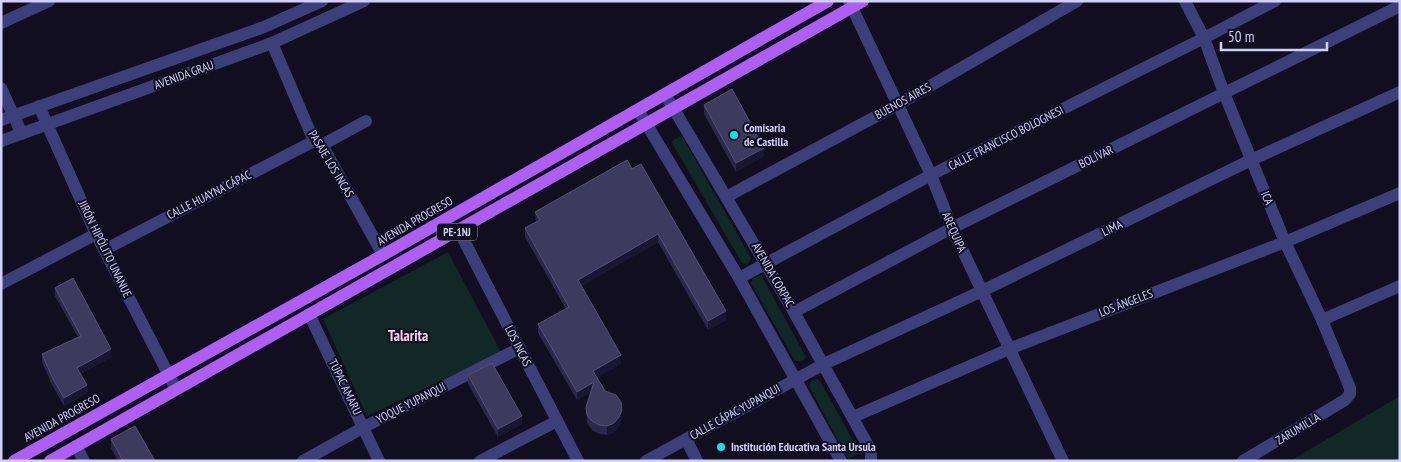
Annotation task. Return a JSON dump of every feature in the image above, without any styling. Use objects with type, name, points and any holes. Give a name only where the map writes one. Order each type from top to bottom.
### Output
[{"type":"main road","name":"AVENIDA PROGRESO","points":[[14,461],[383,255],[828,1]]},
{"type":"main road","name":"PE-1NJ","points":[[50,461],[459,231],[855,3]]},
{"type":"street","points":[[1,23],[49,1]]},
{"type":"street","name":"AVENIDA GRAU","points":[[7,118],[264,26],[322,1]]},
{"type":"street","name":"AVENIDA GRAU","points":[[1,141],[272,44],[364,1]]},
{"type":"street","name":"BUENOS AIRES","points":[[726,197],[899,104],[1077,1]]},
{"type":"street","name":"ICA","points":[[1185,1],[1204,38],[1251,160],[1285,242],[1322,320],[1350,388],[1350,394]]},
{"type":"street","name":"CALLE FRANCISCO BOLOGNESI","points":[[739,278],[931,175],[1275,1]]},
{"type":"street","name":"AREQUIPA","points":[[855,3],[931,175],[952,228],[1063,461]]},
{"type":"street","name":"BOLÍVAR","points":[[794,312],[952,228],[1400,6]]},
{"type":"street","name":"PASAJE LOS INCAS","points":[[272,44],[318,143],[383,255]]},
{"type":"street","points":[[1,88],[7,118],[22,134]]},
{"type":"street","name":"LIMA","points":[[824,364],[982,291],[1251,160],[1400,92]]},
{"type":"street","name":"AVENIDA CORPAC","points":[[665,94],[824,364],[870,451],[871,461]]},
{"type":"street","name":"JIRÓN HIPÓLITO UNANUE","points":[[39,106],[96,234],[176,389]]},
{"type":"street","points":[[638,110],[739,278],[841,461]]},
{"type":"street","name":"CALLE HUAYNA CÁPAC","points":[[104,250],[366,121]]},
{"type":"street","name":"LOS ÁNGELES","points":[[853,417],[1009,348],[1285,242],[1400,193]]},
{"type":"street","name":"LOS INCAS","points":[[459,231],[578,461]]},
{"type":"street","points":[[1,284],[96,234]]},
{"type":"street","points":[[1322,320],[1400,286]]},
{"type":"street","name":"TÚPAC AMARU","points":[[309,314],[364,426],[379,461]]},
{"type":"street","name":"YOQUE YUPANQUI","points":[[303,461],[364,426],[520,348]]},
{"type":"street","name":"CALLE CÁPAC YUPANQUI","points":[[646,461],[824,364]]},
{"type":"street","name":"ZARUMILLA","points":[[1243,461],[1345,400],[1350,394]]},
{"type":"street","points":[[480,461],[557,421]]},
{"type":"street","points":[[686,439],[697,461]]},
{"type":"street","points":[[76,446],[84,461]]},
{"type":"green space","points":[[680,137],[683,138],[751,258],[748,264],[742,263],[672,143],[673,140]]},
{"type":"green space","points":[[448,252],[501,352],[367,416],[323,319]]},
{"type":"green space","points":[[761,275],[806,357],[802,361],[795,361],[751,283],[753,278]]},
{"type":"green space","points":[[817,379],[820,381],[860,453],[848,459],[809,386],[812,381]]},
{"type":"green space","points":[[1400,396],[1400,461],[1290,461]]},
{"type":"building","name":"Comisaria de Castilla","points":[[732,89],[764,148],[736,163],[704,105]]},
{"type":"building","points":[[627,160],[632,169],[641,164],[726,311],[708,321],[658,234],[578,280],[621,355],[593,371],[605,391],[616,395],[621,402],[622,410],[619,417],[614,423],[607,426],[599,425],[587,415],[586,407],[594,382],[577,392],[538,324],[569,307],[525,228],[540,220],[535,212]]},
{"type":"building","points":[[73,278],[111,349],[77,368],[87,385],[64,398],[42,354],[81,336],[55,288]]},
{"type":"building","points":[[492,363],[522,416],[498,429],[468,375]]},
{"type":"building","points":[[135,426],[155,461],[123,461],[111,439]]},
{"type":"place","name":"Comisaria de Castilla","points":[[734,135]]},
{"type":"place","name":"Institución Educativa Santa Ursula","points":[[721,447]]},
{"type":"district","name":"Talarita","points":[[408,336]]}]
